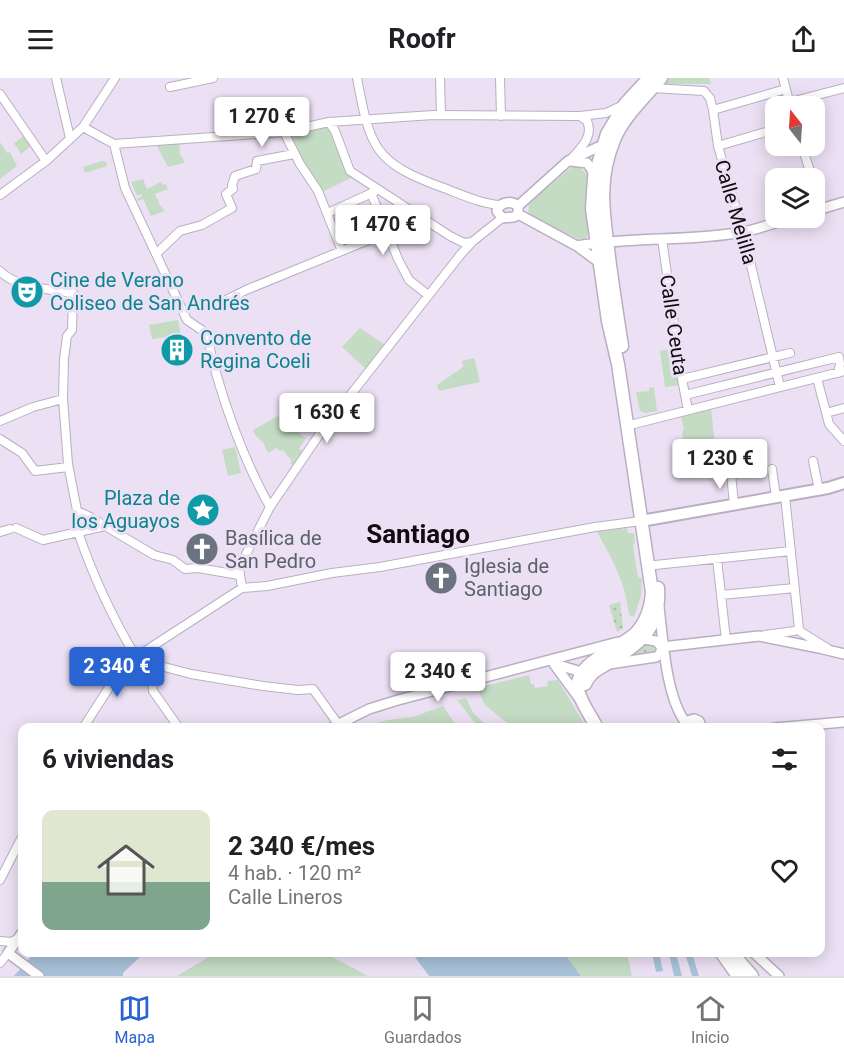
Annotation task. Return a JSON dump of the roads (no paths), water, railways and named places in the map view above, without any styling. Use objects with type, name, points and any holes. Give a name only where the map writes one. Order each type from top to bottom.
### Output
[{"type":"main road","points":[[602,242],[592,209],[594,178],[610,118],[651,83],[661,78]]},
{"type":"main road","points":[[584,672],[605,665],[644,638],[653,624],[659,607],[655,565],[608,321],[602,242],[603,190],[607,159],[614,138],[651,83]]},
{"type":"main road","points":[[594,723],[587,710],[584,672],[591,663],[629,639],[644,622],[651,595],[634,424],[614,295],[603,263]]},
{"type":"main road","points":[[645,521],[819,490],[844,483]]},
{"type":"main road","points":[[725,957],[738,976]]},
{"type":"main road","points":[[735,957],[752,976]]},
{"type":"street","points":[[56,78],[67,141]]},
{"type":"street","points":[[0,195],[46,161],[83,127],[115,78]]},
{"type":"street","points":[[170,87],[187,81],[213,78]]},
{"type":"street","points":[[357,78],[365,121],[379,151],[390,163],[421,180],[487,204],[508,218],[585,143],[590,131],[587,121],[580,116]]},
{"type":"street","points":[[441,78],[441,114]]},
{"type":"street","points":[[500,78],[501,116]]},
{"type":"street","points":[[783,78],[788,96]]},
{"type":"street","points":[[651,83],[704,91],[710,98],[712,110],[786,89]]},
{"type":"street","points":[[817,96],[844,88]]},
{"type":"street","points":[[0,94],[46,161]]},
{"type":"street","name":"Calle Melilla","points":[[712,110],[718,146],[743,232],[780,387]]},
{"type":"street","points":[[83,127],[114,144],[284,132],[355,119],[365,121],[441,114],[610,118]]},
{"type":"street","points":[[329,122],[336,132],[350,171],[374,192],[450,236],[464,243],[472,242]]},
{"type":"street","points":[[284,132],[294,154],[314,183],[342,251]]},
{"type":"street","points":[[718,146],[765,132]]},
{"type":"street","points":[[568,161],[602,147],[614,138]]},
{"type":"street","points":[[114,144],[125,188],[187,321],[206,333],[215,371],[228,408],[244,451],[270,507]]},
{"type":"street","points":[[158,258],[180,231],[201,225],[232,208],[226,194],[233,189],[235,176],[256,169],[257,161],[294,154]]},
{"type":"street","points":[[568,161],[587,163],[594,178]]},
{"type":"street","points":[[328,213],[374,192]]},
{"type":"street","points":[[374,192],[387,232],[409,280],[429,295]]},
{"type":"street","points":[[242,588],[239,575],[242,559],[265,515],[318,435],[472,242],[510,202],[518,210],[603,263],[611,253],[633,241]]},
{"type":"street","points":[[825,208],[844,202]]},
{"type":"street","points":[[577,246],[602,242],[743,232],[765,226]]},
{"type":"street","points":[[222,302],[387,232]]},
{"type":"street","name":"Calle Ceuta","points":[[663,239],[688,410]]},
{"type":"street","points":[[0,271],[6,278],[25,284],[73,293],[72,330],[67,336],[64,358],[63,399],[68,467],[80,531],[89,564],[105,601],[139,656],[149,663],[190,674],[298,690],[313,689],[332,723]]},
{"type":"street","points":[[682,379],[790,353]]},
{"type":"street","points":[[634,424],[841,372],[840,364],[837,353],[777,372],[685,395]]},
{"type":"street","points":[[817,378],[829,424],[844,441]]},
{"type":"street","points":[[0,421],[33,407],[63,399]]},
{"type":"street","points":[[826,413],[844,408]]},
{"type":"street","points":[[0,439],[22,453],[33,470],[68,467]]},
{"type":"street","points":[[813,461],[819,490]]},
{"type":"street","points":[[772,470],[791,551],[799,628],[801,632],[833,652]]},
{"type":"street","points":[[731,474],[731,505]]},
{"type":"street","points":[[78,514],[82,513],[154,555],[173,560],[185,569],[198,568],[239,575]]},
{"type":"street","points":[[86,723],[110,686],[139,656],[242,588],[380,567],[576,530],[645,521]]},
{"type":"street","points":[[0,532],[13,529],[43,540],[105,526]]},
{"type":"street","points":[[655,565],[791,551]]},
{"type":"street","points":[[717,559],[726,640]]},
{"type":"street","points":[[721,595],[795,588]]},
{"type":"street","points":[[605,665],[656,657],[661,652],[663,640],[659,607]]},
{"type":"street","points":[[662,647],[759,636],[794,631],[799,628]]},
{"type":"street","points":[[759,636],[844,654]]},
{"type":"street","points":[[341,723],[398,700],[629,639],[644,638],[656,641],[662,647],[679,713],[684,723]]},
{"type":"street","points":[[575,653],[571,660],[584,672]]},
{"type":"street","points":[[538,662],[584,672]]},
{"type":"street","points":[[149,663],[153,691],[175,723]]},
{"type":"street","points":[[555,664],[587,710]]},
{"type":"street","points":[[825,724],[844,722]]},
{"type":"street","points":[[0,880],[18,845]]},
{"type":"street","points":[[0,941],[11,942],[18,937]]},
{"type":"street","points":[[0,963],[18,939]]},
{"type":"street","points":[[8,954],[39,976]]},
{"type":"street","points":[[758,957],[779,976]]},
{"type":"water","points":[[31,957],[140,957],[123,973],[123,976],[14,976]]},
{"type":"water","points":[[415,957],[567,957],[581,976],[429,976]]},
{"type":"water","points":[[653,957],[660,957],[663,971],[656,972]]},
{"type":"water","points":[[670,957],[677,957],[682,976],[674,976]]},
{"type":"water","points":[[686,957],[693,957],[699,976],[692,976]]},
{"type":"place","name":"Cine de Verano Coliseo de San Andrés","points":[[27,292]]},
{"type":"place","name":"Convento de Regina Coeli","points":[[177,350]]},
{"type":"place","name":"Plaza de los Aguayos","points":[[203,510]]},
{"type":"place","name":"Basílica de San Pedro","points":[[202,549]]},
{"type":"place","name":"Iglesia de Santiago","points":[[441,578]]},
{"type":"district","name":"Santiago","points":[[418,534]]}]
